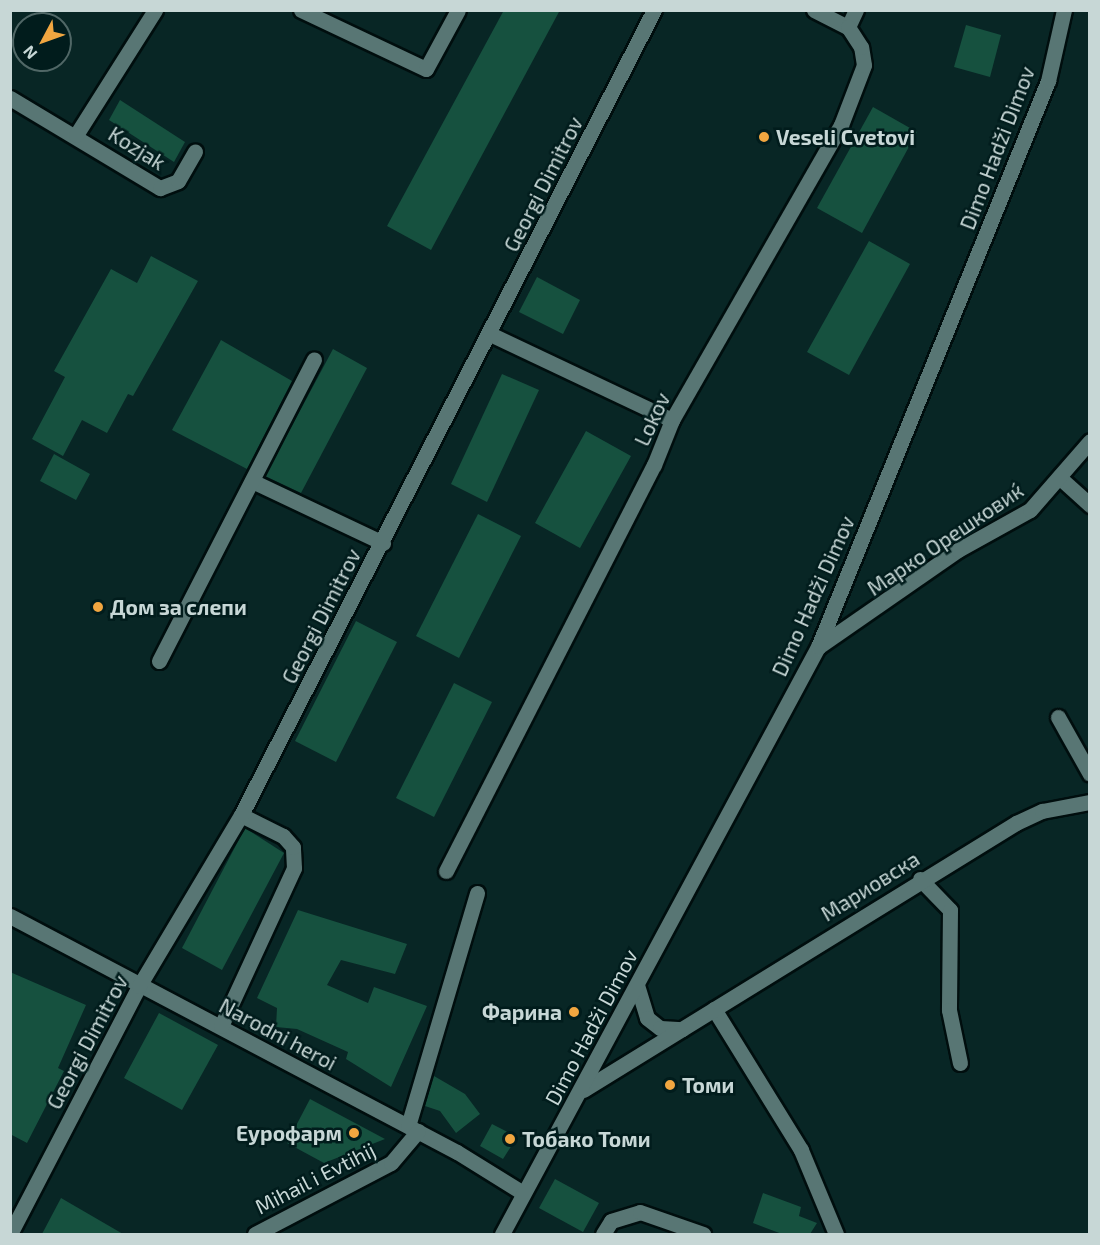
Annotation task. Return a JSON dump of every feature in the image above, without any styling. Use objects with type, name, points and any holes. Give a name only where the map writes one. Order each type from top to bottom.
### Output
[{"type":"street","name":"Kozjak","points":[[76,135],[155,10]]},
{"type":"street","points":[[301,10],[426,69],[458,10]]},
{"type":"street","name":"Georgi Dimitrov","points":[[10,1234],[139,987],[241,815],[492,335],[654,10]]},
{"type":"street","points":[[814,10],[848,27],[856,10]]},
{"type":"street","name":"Dimo Hadži Dimov","points":[[502,1234],[583,1090],[818,647],[1048,81],[1064,10]]},
{"type":"street","name":"Lokov","points":[[446,871],[464,831],[654,465],[672,420],[842,125],[864,65],[861,47],[848,27]]},
{"type":"street","name":"Kozjak","points":[[10,98],[76,135],[160,188],[178,181],[195,152]]},
{"type":"street","points":[[492,335],[672,420]]},
{"type":"street","points":[[159,661],[314,359]]},
{"type":"street","name":"Марко Орешковиќ","points":[[818,647],[958,550],[1030,510],[1089,441]]},
{"type":"street","points":[[1059,477],[1089,505]]},
{"type":"street","points":[[252,481],[382,543]]},
{"type":"street","points":[[1058,717],[1089,774]]},
{"type":"street","name":"Мариовска","points":[[583,1090],[920,879],[1033,814],[1089,802]]},
{"type":"street","points":[[221,1026],[294,868],[293,847],[283,836],[241,815]]},
{"type":"street","points":[[920,879],[950,910],[949,1010],[960,1063]]},
{"type":"street","points":[[413,1129],[477,893]]},
{"type":"street","name":"Narodni heroi","points":[[10,916],[139,987],[221,1026],[413,1129],[523,1193]]},
{"type":"street","points":[[638,985],[647,1018],[660,1028],[682,1029]]},
{"type":"street","points":[[714,1009],[801,1150],[836,1234]]},
{"type":"street","name":"Mihail i Evtihij","points":[[255,1234],[391,1163],[413,1129]]},
{"type":"street","points":[[603,1234],[611,1221],[640,1212],[703,1234]]},
{"type":"building","points":[[504,10],[560,10],[431,250],[387,226]]},
{"type":"building","points":[[966,25],[1001,35],[990,77],[954,67]]},
{"type":"building","points":[[120,100],[185,142],[174,162],[109,120]]},
{"type":"building","points":[[873,107],[917,132],[862,233],[817,208]]},
{"type":"building","points":[[869,241],[910,264],[849,375],[807,352]]},
{"type":"building","points":[[151,256],[198,281],[133,396],[128,394],[107,433],[82,420],[63,456],[32,439],[65,377],[54,371],[111,269],[137,283]]},
{"type":"building","points":[[537,277],[580,300],[563,334],[519,312]]},
{"type":"building","points":[[221,340],[292,381],[247,469],[172,430]]},
{"type":"building","points":[[333,349],[367,368],[301,493],[265,476]]},
{"type":"building","points":[[502,374],[539,390],[487,502],[451,484]]},
{"type":"building","points":[[586,431],[631,456],[580,548],[535,523]]},
{"type":"building","points":[[54,454],[90,474],[76,500],[40,481]]},
{"type":"building","points":[[478,514],[521,536],[459,658],[416,636]]},
{"type":"building","points":[[356,621],[397,642],[336,762],[295,741]]},
{"type":"building","points":[[454,683],[492,702],[434,817],[396,798]]},
{"type":"building","points":[[245,828],[284,853],[222,970],[182,948]]},
{"type":"building","points":[[298,910],[407,944],[395,974],[341,960],[327,985],[368,1003],[374,987],[427,1006],[391,1087],[346,1059],[348,1052],[297,1029],[276,1027],[277,1008],[257,998]]},
{"type":"building","points":[[10,972],[86,1005],[58,1068],[64,1071],[27,1143],[10,1134]]},
{"type":"building","points":[[159,1013],[218,1045],[182,1110],[124,1078]]},
{"type":"building","points":[[434,1076],[465,1094],[480,1114],[456,1133],[440,1111],[425,1106]]},
{"type":"building","points":[[310,1099],[385,1139],[324,1163],[287,1143]]},
{"type":"building","points":[[492,1124],[517,1137],[503,1159],[480,1146]]},
{"type":"building","points":[[555,1179],[599,1203],[583,1232],[539,1208]]},
{"type":"building","points":[[763,1193],[801,1207],[799,1216],[817,1223],[810,1234],[782,1234],[753,1223]]},
{"type":"building","points":[[61,1198],[123,1234],[42,1234]]},
{"type":"place","name":"Veseli Cvetovi","points":[[764,137]]},
{"type":"place","name":"Дом за слепи","points":[[98,607]]},
{"type":"place","name":"Фарина","points":[[574,1012]]},
{"type":"place","name":"Томи","points":[[670,1085]]},
{"type":"place","name":"Еурофарм","points":[[354,1133]]},
{"type":"place","name":"Тобако Томи","points":[[510,1139]]}]
